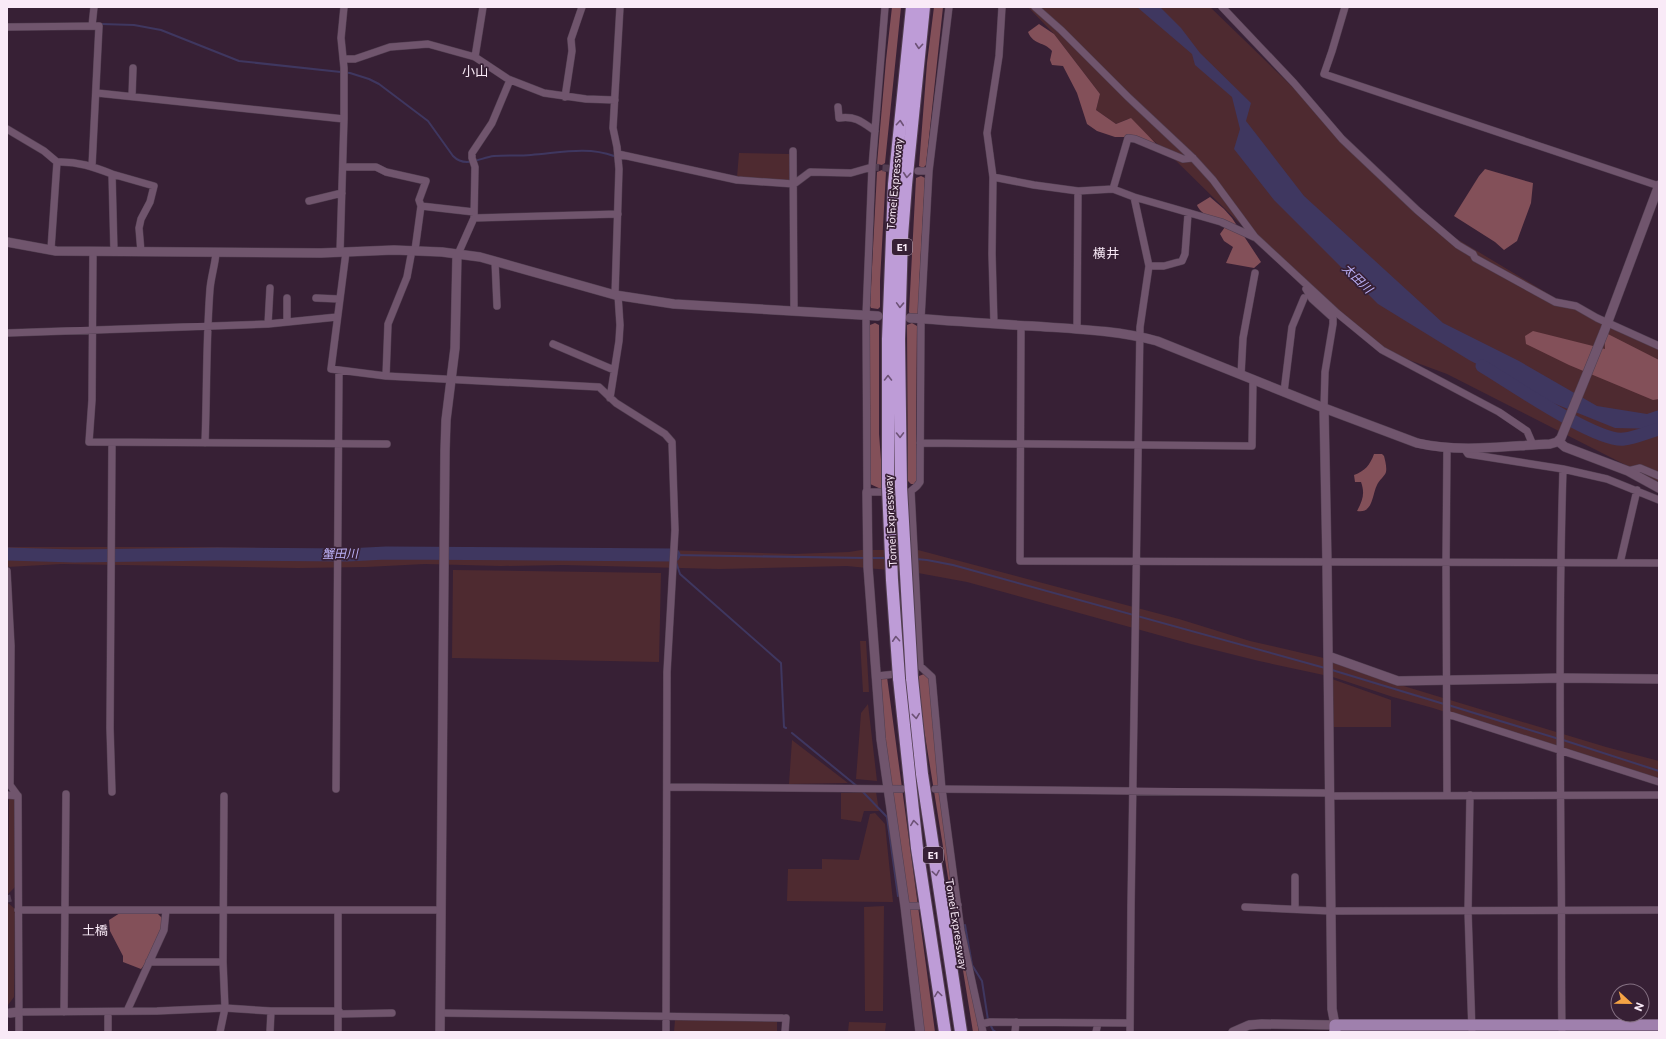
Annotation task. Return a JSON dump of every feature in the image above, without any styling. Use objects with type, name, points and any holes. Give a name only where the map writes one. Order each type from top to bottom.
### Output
[{"type":"highway","name":"Tomei Expressway","points":[[912,7],[894,191],[888,339],[888,487],[892,580],[899,678],[917,848],[945,1032]]},
{"type":"highway","name":"Tomei Expressway","points":[[924,7],[902,236],[899,339],[906,490],[912,678],[922,774],[948,947],[963,1032]]},
{"type":"main road","points":[[1335,1028],[1562,1029],[1659,1025]]},
{"type":"street","points":[[92,26],[94,7]]},
{"type":"street","points":[[344,7],[341,38],[343,59],[344,119],[342,193],[343,252],[331,369],[386,376],[599,388],[616,403],[665,434],[672,442],[675,530],[667,672],[666,1032]]},
{"type":"street","points":[[475,57],[483,7]]},
{"type":"street","points":[[566,97],[572,51],[571,39],[582,7]]},
{"type":"street","points":[[610,398],[620,325],[617,295],[619,169],[613,128],[620,7]]},
{"type":"street","points":[[885,7],[872,167],[866,316],[868,567],[882,739],[905,906],[920,1032]]},
{"type":"street","points":[[867,492],[906,490],[917,486],[920,482],[921,319],[929,171],[949,7]]},
{"type":"street","points":[[994,324],[992,254],[993,177],[987,134],[999,56],[1002,7]]},
{"type":"street","points":[[1035,7],[1061,30],[1128,97],[1193,158],[1213,180],[1254,237],[1301,281],[1382,350],[1499,412],[1527,431],[1533,445]]},
{"type":"street","points":[[1222,7],[1294,83],[1342,139],[1417,210],[1453,240],[1473,254],[1476,258],[1555,302],[1576,306],[1659,346]]},
{"type":"street","points":[[910,318],[1077,329],[1115,332],[1139,336],[1157,341],[1324,408],[1417,443],[1432,446],[1464,448],[1533,445],[1550,444],[1560,440],[1604,332],[1659,186],[1324,74],[1345,7]]},
{"type":"street","points":[[7,27],[99,26],[97,93],[92,166]]},
{"type":"street","points":[[343,59],[355,59],[390,47],[428,44],[475,57],[510,80],[544,93],[566,97],[615,100]]},
{"type":"street","points":[[132,96],[133,68]]},
{"type":"street","points":[[440,1032],[444,451],[455,348],[457,254],[474,215],[475,167],[472,153],[492,123],[510,80]]},
{"type":"street","points":[[97,93],[344,119]]},
{"type":"street","points":[[838,106],[839,118],[850,117],[858,119],[875,131]]},
{"type":"street","points":[[7,129],[44,151],[57,162],[92,166],[112,174],[154,186],[150,202],[141,219],[139,228],[141,252]]},
{"type":"street","points":[[1112,189],[1128,138],[1135,139],[1183,159],[1193,158]]},
{"type":"street","points":[[794,151],[794,311]]},
{"type":"street","points":[[618,154],[685,167],[737,180],[794,184],[810,172],[851,173],[872,167]]},
{"type":"street","points":[[51,249],[57,162]]},
{"type":"street","points":[[343,167],[376,167],[386,172],[426,180],[419,200],[421,206],[414,250],[407,277],[388,324],[386,376]]},
{"type":"street","points":[[918,171],[929,171]]},
{"type":"street","points":[[112,174],[114,252]]},
{"type":"street","points":[[993,177],[1034,185],[1078,191],[1112,189],[1188,214],[1221,222],[1254,237]]},
{"type":"street","points":[[1077,329],[1078,191]]},
{"type":"street","points":[[309,201],[342,193]]},
{"type":"street","points":[[1130,1032],[1139,336],[1149,266],[1134,197]]},
{"type":"street","points":[[421,206],[474,215],[618,214]]},
{"type":"street","points":[[1149,266],[1164,266],[1182,261],[1185,254],[1188,214]]},
{"type":"street","points":[[7,242],[56,251],[93,250],[114,252],[320,253],[414,250],[457,254],[495,261],[617,295],[674,304],[878,316]]},
{"type":"street","points":[[93,250],[92,400],[89,442],[339,442],[387,444]]},
{"type":"street","points":[[205,443],[210,287],[215,266],[216,253]]},
{"type":"street","points":[[495,261],[497,306]]},
{"type":"street","points":[[1241,374],[1243,338],[1255,273]]},
{"type":"street","points":[[1233,1032],[1250,1025],[1262,1024],[1335,1028],[1332,1009],[1330,911],[1330,795],[1324,408],[1325,372],[1334,324],[1333,318],[1312,299],[1301,281]]},
{"type":"street","points":[[268,324],[270,288]]},
{"type":"street","points":[[287,298],[287,322]]},
{"type":"street","points":[[316,298],[339,300]]},
{"type":"street","points":[[1284,392],[1292,327],[1304,298]]},
{"type":"street","points":[[7,333],[208,327],[268,324],[337,317]]},
{"type":"street","points":[[1021,326],[1020,561],[1659,563]]},
{"type":"street","points":[[553,344],[614,370]]},
{"type":"street","points":[[336,789],[339,371]]},
{"type":"street","points":[[920,443],[1137,445],[1182,447],[1252,446],[1252,379]]},
{"type":"street","points":[[1560,440],[1565,447],[1628,471],[1659,488]]},
{"type":"street","points":[[112,443],[110,567],[110,728],[112,792]]},
{"type":"street","points":[[1447,448],[1447,795]]},
{"type":"street","points":[[1464,448],[1468,454],[1564,469],[1607,479],[1659,500]]},
{"type":"street","points":[[1628,471],[1640,468],[1659,476]]},
{"type":"street","points":[[1562,1029],[1560,563],[1564,469]]},
{"type":"street","points":[[906,490],[913,554],[920,666],[932,677],[939,789],[961,931],[983,1032]]},
{"type":"street","points":[[1620,563],[1637,490]]},
{"type":"street","points":[[7,571],[10,646],[10,785],[18,796],[14,898],[18,910],[14,1013],[19,1032]]},
{"type":"street","points":[[1328,656],[1398,680],[1561,678],[1659,679]]},
{"type":"street","points":[[877,676],[925,671]]},
{"type":"street","points":[[1447,714],[1659,782]]},
{"type":"street","points":[[667,787],[902,788]]},
{"type":"street","points":[[939,789],[1133,790],[1330,795],[1659,795]]},
{"type":"street","points":[[64,1012],[66,794]]},
{"type":"street","points":[[7,795],[18,796]]},
{"type":"street","points":[[1470,795],[1468,911],[1472,1029]]},
{"type":"street","points":[[220,1032],[225,1008],[223,962],[224,796]]},
{"type":"street","points":[[1295,877],[1295,910]]},
{"type":"street","points":[[949,906],[958,905]]},
{"type":"street","points":[[905,906],[918,906]]},
{"type":"street","points":[[1245,907],[1330,911],[1562,909],[1659,910]]},
{"type":"street","points":[[18,910],[441,910]]},
{"type":"street","points":[[127,1011],[164,930],[166,910]]},
{"type":"street","points":[[338,910],[338,1032]]},
{"type":"street","points":[[149,962],[223,962]]},
{"type":"street","points":[[14,1013],[157,1011],[225,1008],[271,1011],[392,1013]]},
{"type":"street","points":[[270,1032],[271,1011]]},
{"type":"street","points":[[108,1012],[108,1032]]},
{"type":"street","points":[[441,1013],[784,1018],[785,1032]]},
{"type":"street","points":[[981,1024],[990,1022],[1130,1023]]},
{"type":"street","points":[[1015,1032],[1016,1022]]},
{"type":"street","points":[[1096,1032],[1098,1023]]},
{"type":"shaded area","points":[[892,7],[901,7],[885,163],[882,165],[877,164]]},
{"type":"shaded area","points":[[934,7],[943,7],[926,165],[923,168],[919,166],[927,63]]},
{"type":"shaded area","points":[[1028,7],[1210,7],[1437,227],[1572,308],[1659,345],[1659,482],[1447,374],[1382,350],[1271,254],[1168,153],[1128,119],[1116,124],[1096,110],[1100,94],[1054,34]]},
{"type":"shaded area","points":[[1039,24],[1054,34],[1100,94],[1096,110],[1116,124],[1131,118],[1162,150],[1138,137],[1115,137],[1097,131],[1087,124],[1077,93],[1063,66],[1052,65],[1050,60],[1052,51],[1046,46],[1036,42],[1028,32]]},
{"type":"shaded area","points":[[739,153],[790,154],[789,181],[737,177]]},
{"type":"shaded area","points":[[1485,169],[1533,183],[1531,203],[1517,241],[1504,250],[1495,242],[1454,216]]},
{"type":"shaded area","points":[[882,170],[886,172],[880,307],[878,309],[871,308],[870,306],[877,172]]},
{"type":"shaded area","points":[[921,176],[925,178],[918,315],[910,314],[909,312],[916,178]]},
{"type":"shaded area","points":[[1210,197],[1232,218],[1261,262],[1254,268],[1226,263],[1233,247],[1224,241],[1220,234],[1225,227],[1205,215],[1197,205]]},
{"type":"shaded area","points":[[875,323],[879,325],[879,434],[881,489],[870,484],[869,465],[870,325]]},
{"type":"shaded area","points":[[912,323],[917,326],[916,434],[918,480],[915,484],[911,484],[908,481],[907,325]]},
{"type":"shaded area","points":[[1533,331],[1605,349],[1604,332],[1659,360],[1659,399],[1653,400],[1569,365],[1526,344],[1525,336]]},
{"type":"shaded area","points":[[1374,454],[1382,454],[1384,456],[1386,472],[1377,485],[1369,507],[1366,510],[1357,511],[1362,500],[1363,490],[1361,482],[1355,482],[1354,475],[1367,467]]},
{"type":"shaded area","points":[[7,547],[217,547],[354,550],[664,550],[794,554],[849,552],[861,550],[918,550],[1179,619],[1250,641],[1328,659],[1397,684],[1606,747],[1659,761],[1659,782],[1333,677],[1191,644],[967,582],[918,573],[847,566],[720,569],[563,565],[501,566],[425,564],[298,568],[62,564],[7,567]]},
{"type":"shaded area","points":[[453,570],[661,573],[659,662],[452,658]]},
{"type":"shaded area","points":[[860,641],[866,641],[869,692],[863,692]]},
{"type":"shaded area","points":[[924,674],[932,677],[956,894],[979,1032],[973,1032],[917,686],[919,676]]},
{"type":"shaded area","points":[[877,676],[887,677],[935,1032],[923,1032]]},
{"type":"shaded area","points":[[1332,679],[1391,700],[1391,727],[1332,727]]},
{"type":"shaded area","points":[[868,704],[877,781],[856,779],[861,713]]},
{"type":"shaded area","points":[[792,740],[848,783],[789,784]]},
{"type":"shaded area","points":[[876,792],[879,811],[864,811],[861,822],[841,819],[841,793]]},
{"type":"shaded area","points":[[9,796],[18,798],[15,887],[8,894]]},
{"type":"shaded area","points":[[875,813],[885,824],[893,902],[787,901],[788,869],[822,869],[822,859],[859,860],[870,814]]},
{"type":"shaded area","points":[[8,903],[15,909],[14,997],[8,1005]]},
{"type":"shaded area","points":[[884,906],[883,1011],[865,1011],[864,907]]},
{"type":"shaded area","points":[[120,913],[157,913],[165,921],[148,960],[141,969],[123,962],[123,956],[110,931],[109,920]]},
{"type":"shaded area","points":[[675,1020],[777,1021],[777,1032],[674,1032]]},
{"type":"shaded area","points":[[849,1022],[886,1023],[885,1032],[848,1032]]},
{"type":"water","points":[[1137,7],[1160,7],[1181,28],[1200,53],[1251,103],[1246,121],[1304,196],[1443,323],[1519,361],[1597,406],[1647,414],[1659,410],[1659,429],[1615,428],[1548,401],[1469,360],[1378,304],[1274,200],[1234,149],[1240,129],[1232,97],[1195,65],[1192,54]]},
{"type":"waterway","points":[[101,24],[134,25],[161,30],[239,61],[350,73],[369,79],[379,84],[428,121],[453,156],[461,161],[470,162],[494,156],[573,151],[594,151],[614,156]]},
{"type":"waterway","name":"太田川","points":[[1482,366],[1553,410],[1594,432],[1611,438],[1624,439],[1659,429]]},
{"type":"waterway","name":"蟹田川","points":[[7,554],[75,556],[217,554],[347,555],[386,553],[674,555]]},
{"type":"waterway","points":[[674,555],[866,558]]},
{"type":"waterway","points":[[870,558],[886,558]]},
{"type":"waterway","points":[[916,559],[953,565],[1325,668]]},
{"type":"waterway","points":[[676,562],[680,574],[781,663],[784,727],[786,728]]},
{"type":"waterway","points":[[1332,670],[1444,704]]},
{"type":"waterway","points":[[1448,705],[1559,739]]},
{"type":"waterway","points":[[792,733],[858,787]]},
{"type":"waterway","points":[[1563,740],[1659,771]]},
{"type":"waterway","points":[[863,792],[887,817],[898,896]]},
{"type":"waterway","points":[[965,925],[972,965],[982,981],[988,1020]]},
{"type":"waterway","points":[[990,1024],[996,1032]]},
{"type":"tunnel","points":[[872,167],[899,169]]},
{"type":"tunnel","points":[[7,899],[11,898]]},
{"type":"district","name":"小山","points":[[475,71]]},
{"type":"district","name":"横井","points":[[1106,253]]},
{"type":"district","name":"土橋","points":[[95,930]]}]
